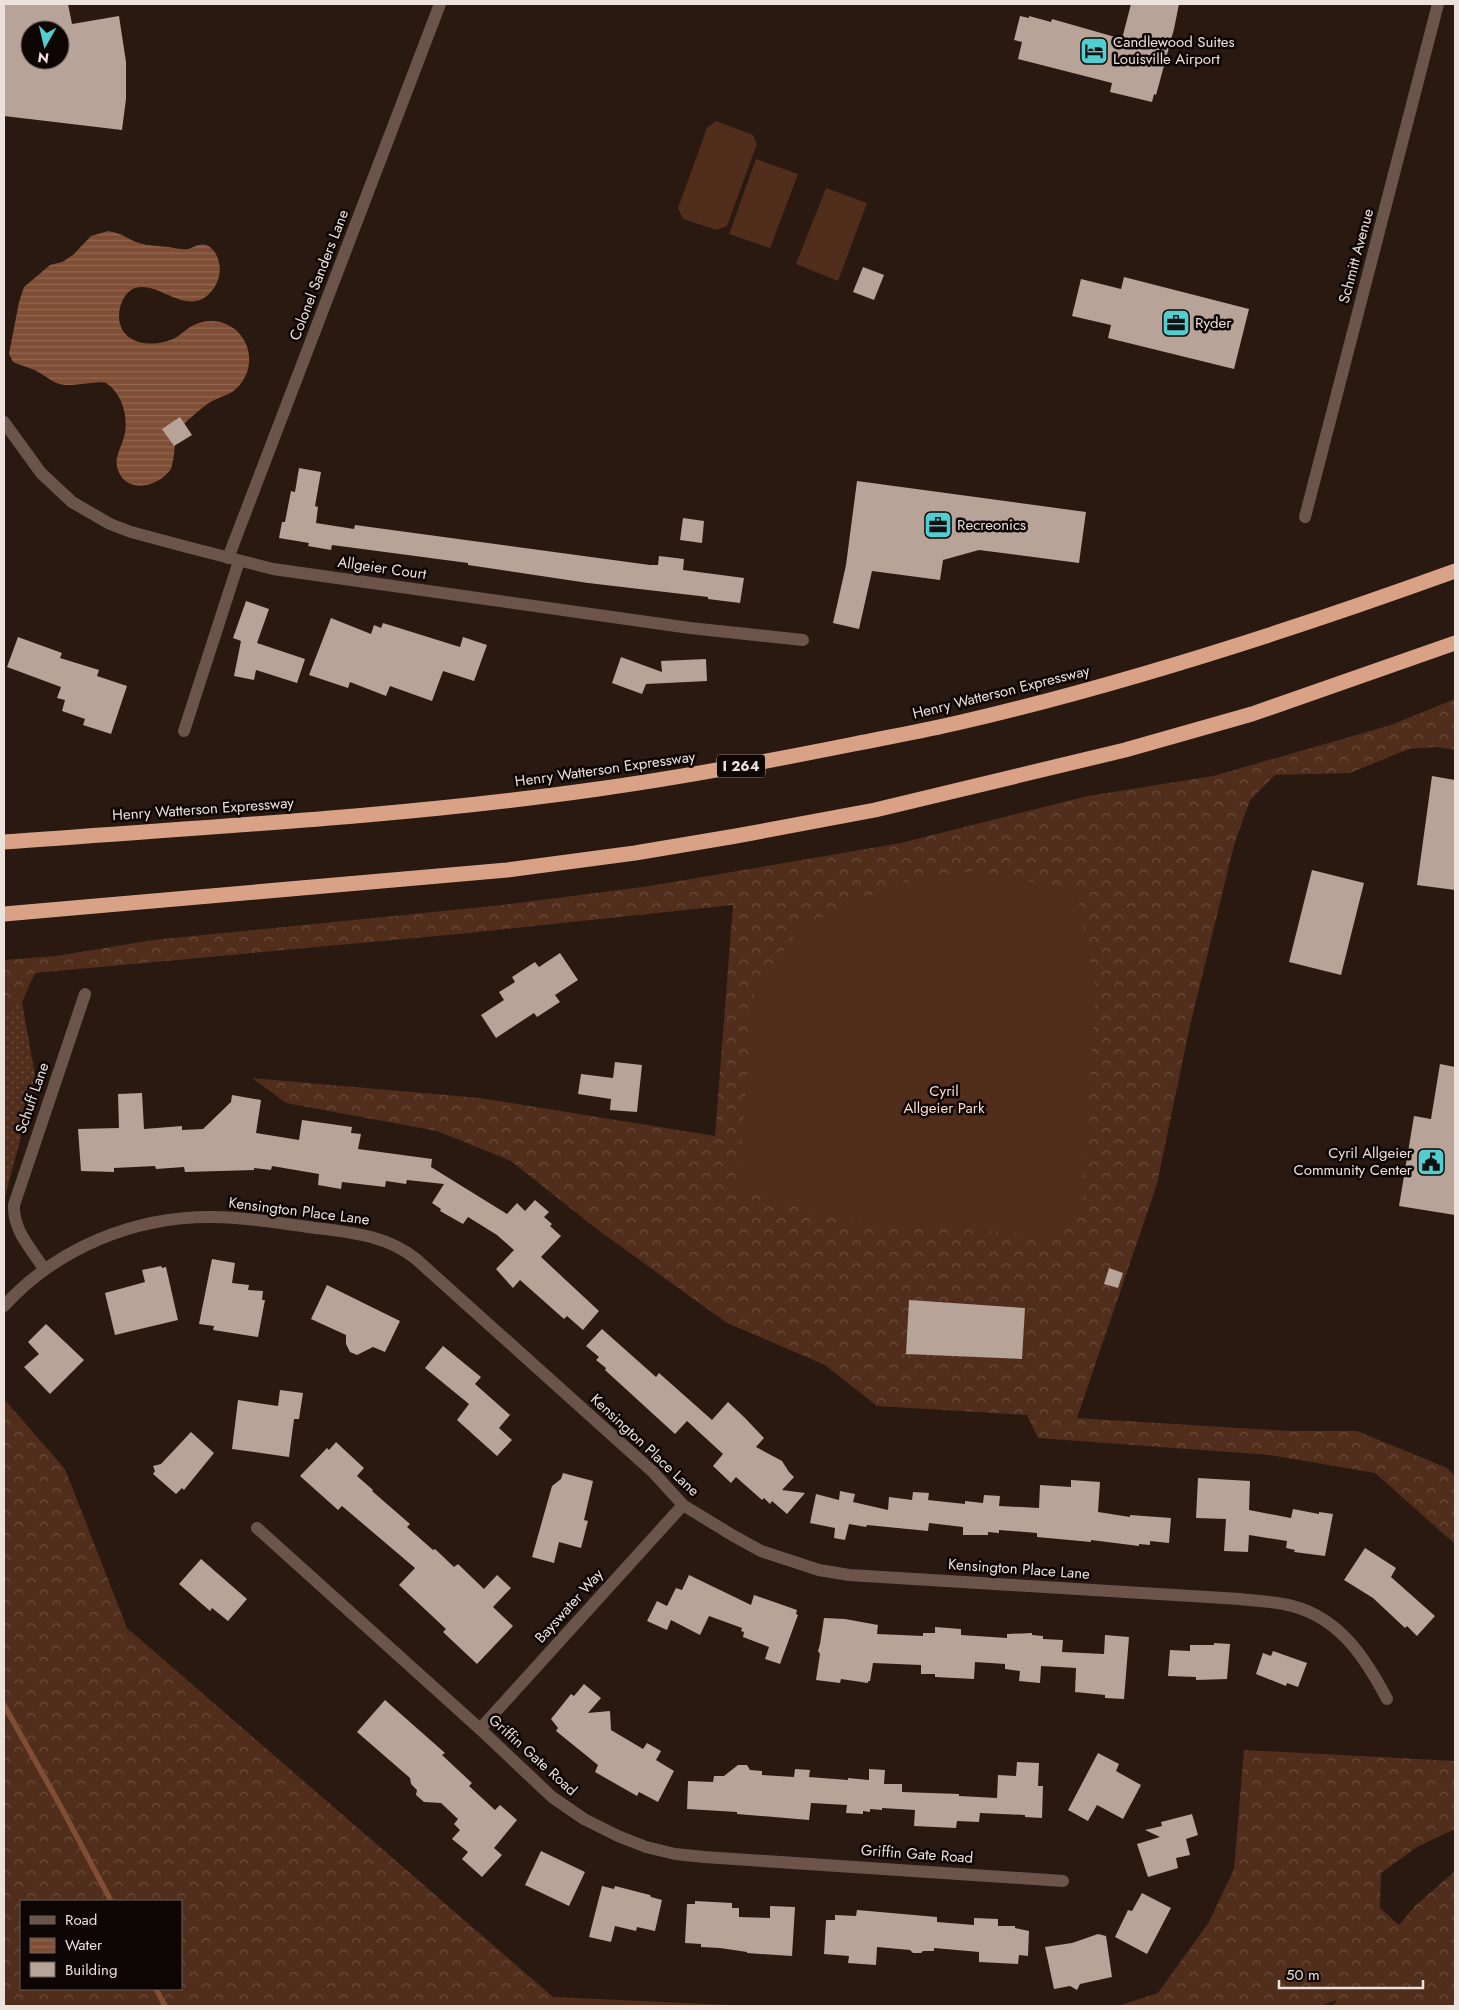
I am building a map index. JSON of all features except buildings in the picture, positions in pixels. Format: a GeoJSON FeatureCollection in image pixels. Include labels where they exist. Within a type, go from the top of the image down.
{"type":"FeatureCollection","features":[{"type":"Feature","properties":{"kind":"highway","name":"Henry Watterson Expressway"},"geometry":{"type":"LineString","coordinates":[[4,842],[484,804],[703,773],[956,723],[1109,684],[1228,649],[1330,616],[1455,571]]}},
{"type":"Feature","properties":{"kind":"highway"},"geometry":{"type":"LineString","coordinates":[[4,914],[507,870],[635,853],[764,831],[875,810],[1126,750],[1252,714],[1455,643]]}},
{"type":"Feature","properties":{"kind":"street","name":"Colonel Sanders Lane"},"geometry":{"type":"LineString","coordinates":[[184,731],[234,560],[440,4]]}},
{"type":"Feature","properties":{"kind":"street","name":"Schmitt Avenue"},"geometry":{"type":"LineString","coordinates":[[1306,517],[1438,4]]}},
{"type":"Feature","properties":{"kind":"street","name":"Allgeier Court"},"geometry":{"type":"LineString","coordinates":[[4,422],[49,481],[72,502],[87,512],[131,532],[274,569],[680,626],[803,640]]}},
{"type":"Feature","properties":{"kind":"street","name":"Schuff Lane"},"geometry":{"type":"LineString","coordinates":[[44,1268],[16,1227],[14,1205],[84,994]]}},
{"type":"Feature","properties":{"kind":"street","name":"Kensington Place Lane"},"geometry":{"type":"LineString","coordinates":[[44,1268],[68,1254],[118,1231],[182,1218],[240,1218],[376,1238],[403,1249],[416,1259],[654,1472],[683,1505],[761,1551],[819,1570],[849,1575],[1284,1604],[1311,1613],[1334,1625],[1353,1645],[1374,1674],[1387,1699]]}},
{"type":"Feature","properties":{"kind":"street"},"geometry":{"type":"LineString","coordinates":[[4,1306],[44,1268]]}},
{"type":"Feature","properties":{"kind":"street","name":"Bayswater Way"},"geometry":{"type":"LineString","coordinates":[[480,1729],[683,1505]]}},
{"type":"Feature","properties":{"kind":"street","name":"Griffin Gate Road"},"geometry":{"type":"LineString","coordinates":[[256,1528],[480,1729],[552,1797],[584,1819],[618,1836],[646,1847],[675,1854],[704,1857],[1063,1880]]}},
{"type":"Feature","properties":{"kind":"green space"},"geometry":{"type":"Polygon","coordinates":[[[716,121],[753,135],[757,144],[727,226],[717,230],[683,219],[678,208],[707,128],[716,121]]]}},
{"type":"Feature","properties":{"kind":"green space"},"geometry":{"type":"Polygon","coordinates":[[[756,159],[798,174],[770,248],[729,234],[756,159]]]}},
{"type":"Feature","properties":{"kind":"green space"},"geometry":{"type":"Polygon","coordinates":[[[826,188],[867,203],[838,281],[796,264],[826,188]]]}},
{"type":"Feature","properties":{"kind":"green space","name":"Cyril Allgeier Park"},"geometry":{"type":"Polygon","coordinates":[[[1455,699],[1455,750],[1436,747],[1409,749],[1350,773],[1275,775],[1250,800],[1234,845],[1189,1030],[1157,1184],[1077,1418],[1290,1431],[1357,1431],[1447,1468],[1455,1476],[1455,1544],[1375,1473],[1270,1455],[1038,1438],[1027,1415],[877,1406],[825,1365],[727,1323],[598,1230],[511,1161],[437,1131],[286,1103],[252,1078],[480,1098],[715,1136],[733,905],[459,934],[35,973],[22,1002],[4,1014],[4,960],[56,956],[153,940],[503,905],[650,886],[901,843],[1088,796],[1213,776],[1391,725],[1455,699]]]}},
{"type":"Feature","properties":{"kind":"green space"},"geometry":{"type":"Polygon","coordinates":[[[971,871],[1076,890],[1096,989],[1082,1205],[1048,1235],[854,1222],[738,1189],[754,989],[802,926],[901,883],[971,871]]]}},
{"type":"Feature","properties":{"kind":"green space"},"geometry":{"type":"Polygon","coordinates":[[[22,1002],[36,1081],[4,1200],[4,1014],[22,1002]]]}},
{"type":"Feature","properties":{"kind":"green space"},"geometry":{"type":"Polygon","coordinates":[[[4,1399],[65,1469],[127,1628],[553,1997],[753,2006],[4,2006],[4,1399]]]}},
{"type":"Feature","properties":{"kind":"green space"},"geometry":{"type":"Polygon","coordinates":[[[1244,1750],[1455,1761],[1455,1829],[1417,1847],[1381,1873],[1380,1908],[1399,1925],[1415,1906],[1455,1871],[1455,2006],[1333,2006],[1337,2000],[1320,2006],[1118,2006],[1158,1993],[1209,1922],[1234,1869],[1244,1750]]]}},
{"type":"Feature","properties":{"kind":"water"},"geometry":{"type":"Polygon","coordinates":[[[108,231],[139,243],[178,249],[206,245],[215,252],[219,263],[220,269],[217,282],[204,298],[194,301],[183,300],[151,288],[141,287],[131,290],[122,301],[119,315],[120,324],[129,337],[143,343],[160,343],[175,338],[201,322],[216,321],[230,326],[241,335],[249,355],[246,376],[238,387],[229,394],[208,404],[188,420],[179,432],[171,469],[158,481],[142,486],[127,482],[121,476],[117,467],[117,459],[126,423],[123,407],[112,388],[103,382],[69,385],[57,383],[35,370],[13,362],[9,354],[19,302],[24,287],[50,265],[62,262],[73,255],[91,236],[108,231]]]}},
{"type":"Feature","properties":{"kind":"waterway"},"geometry":{"type":"LineString","coordinates":[[4,1705],[110,1900]]}},
{"type":"Feature","properties":{"kind":"waterway"},"geometry":{"type":"LineString","coordinates":[[157,1990],[165,2006]]}},
{"type":"Feature","properties":{"kind":"place","name":"Candlewood Suites Louisville Airport"},"geometry":{"type":"Point","coordinates":[1094,51]}},
{"type":"Feature","properties":{"kind":"place","name":"Ryder"},"geometry":{"type":"Point","coordinates":[1176,323]}},
{"type":"Feature","properties":{"kind":"place","name":"Recreonics"},"geometry":{"type":"Point","coordinates":[938,525]}},
{"type":"Feature","properties":{"kind":"place","name":"Cyril Allgeier Community Center"},"geometry":{"type":"Point","coordinates":[1431,1162]}}]}
